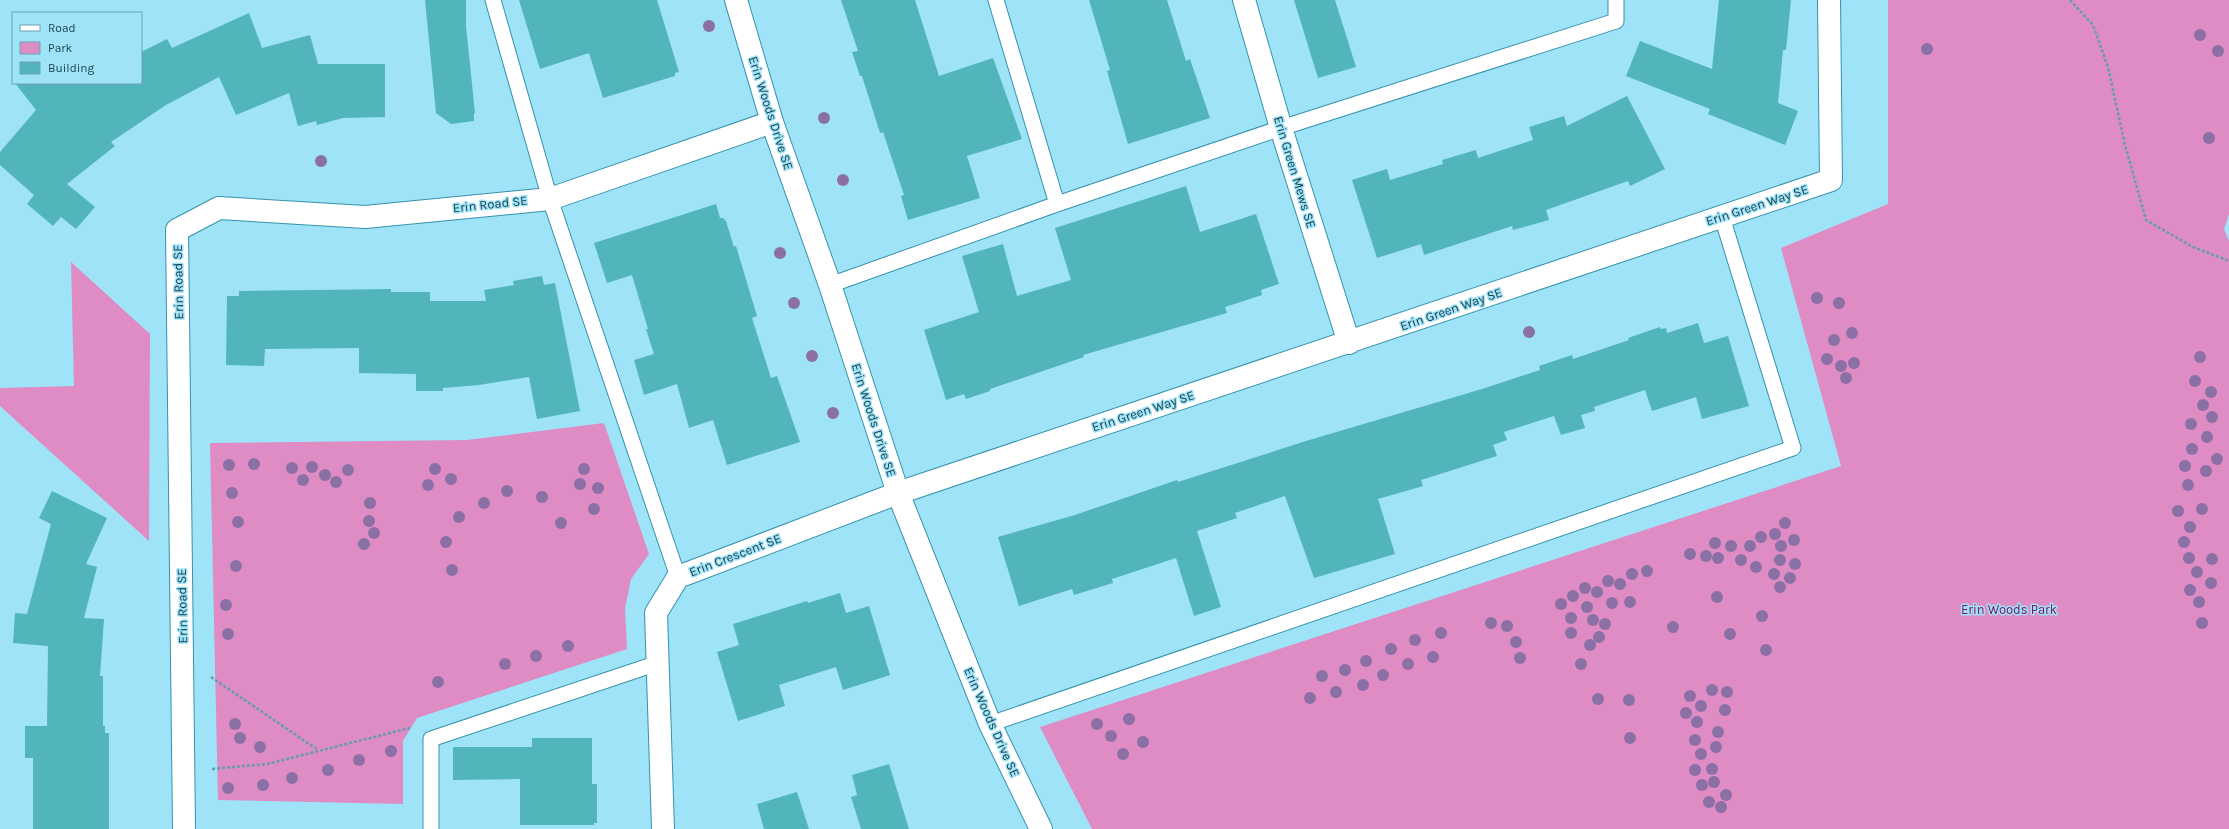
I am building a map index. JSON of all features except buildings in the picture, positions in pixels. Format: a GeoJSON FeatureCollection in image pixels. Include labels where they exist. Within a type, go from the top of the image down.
{"type":"FeatureCollection","features":[{"type":"Feature","properties":{"kind":"street","name":"Erin Woods Drive SE"},"geometry":{"type":"LineString","coordinates":[[736,0],[772,122],[830,284],[898,493],[990,724],[1041,829]]}},
{"type":"Feature","properties":{"kind":"street","name":"Erin Green Mews SE"},"geometry":{"type":"LineString","coordinates":[[1244,0],[1281,128],[1349,343]]}},
{"type":"Feature","properties":{"kind":"street","name":"Erin Green Way SE"},"geometry":{"type":"LineString","coordinates":[[898,493],[1349,343],[1831,180],[1829,0]]}},
{"type":"Feature","properties":{"kind":"street","name":"Erin Road SE"},"geometry":{"type":"LineString","coordinates":[[184,829],[177,230],[219,208],[365,217],[550,199],[772,122]]}},
{"type":"Feature","properties":{"kind":"street","name":"Erin Crescent SE"},"geometry":{"type":"LineString","coordinates":[[663,829],[656,613],[678,576],[898,493]]}},
{"type":"Feature","properties":{"kind":"lane"},"geometry":{"type":"LineString","coordinates":[[493,0],[550,199],[678,576]]}},
{"type":"Feature","properties":{"kind":"lane"},"geometry":{"type":"LineString","coordinates":[[996,0],[1057,204]]}},
{"type":"Feature","properties":{"kind":"lane"},"geometry":{"type":"LineString","coordinates":[[830,284],[1057,204],[1281,128],[1616,21],[1616,0]]}},
{"type":"Feature","properties":{"kind":"lane"},"geometry":{"type":"LineString","coordinates":[[990,724],[1793,448],[1722,217]]}},
{"type":"Feature","properties":{"kind":"lane"},"geometry":{"type":"LineString","coordinates":[[431,829],[431,739],[658,663]]}},
{"type":"Feature","properties":{"kind":"path"},"geometry":{"type":"LineString","coordinates":[[2070,0],[2093,25],[2108,66],[2124,145],[2146,220],[2193,247],[2229,261]]}},
{"type":"Feature","properties":{"kind":"path"},"geometry":{"type":"LineString","coordinates":[[182,673],[205,673],[319,750]]}},
{"type":"Feature","properties":{"kind":"path"},"geometry":{"type":"LineString","coordinates":[[183,768],[207,769],[267,764],[408,727],[431,739]]}},
{"type":"Feature","properties":{"kind":"green space","name":"Erin Woods Park"},"geometry":{"type":"Polygon","coordinates":[[[1888,0],[2229,0],[2229,214],[2224,229],[2229,241],[2229,829],[1092,829],[1040,727],[1841,466],[1781,248],[1888,204],[1888,0]]]}},
{"type":"Feature","properties":{"kind":"green space"},"geometry":{"type":"Polygon","coordinates":[[[71,262],[150,334],[149,541],[0,406],[0,388],[74,386],[71,262]]]}},
{"type":"Feature","properties":{"kind":"green space"},"geometry":{"type":"Polygon","coordinates":[[[604,423],[649,554],[631,579],[625,608],[627,649],[417,718],[403,741],[403,804],[218,800],[210,443],[467,440],[604,423]]]}}]}
